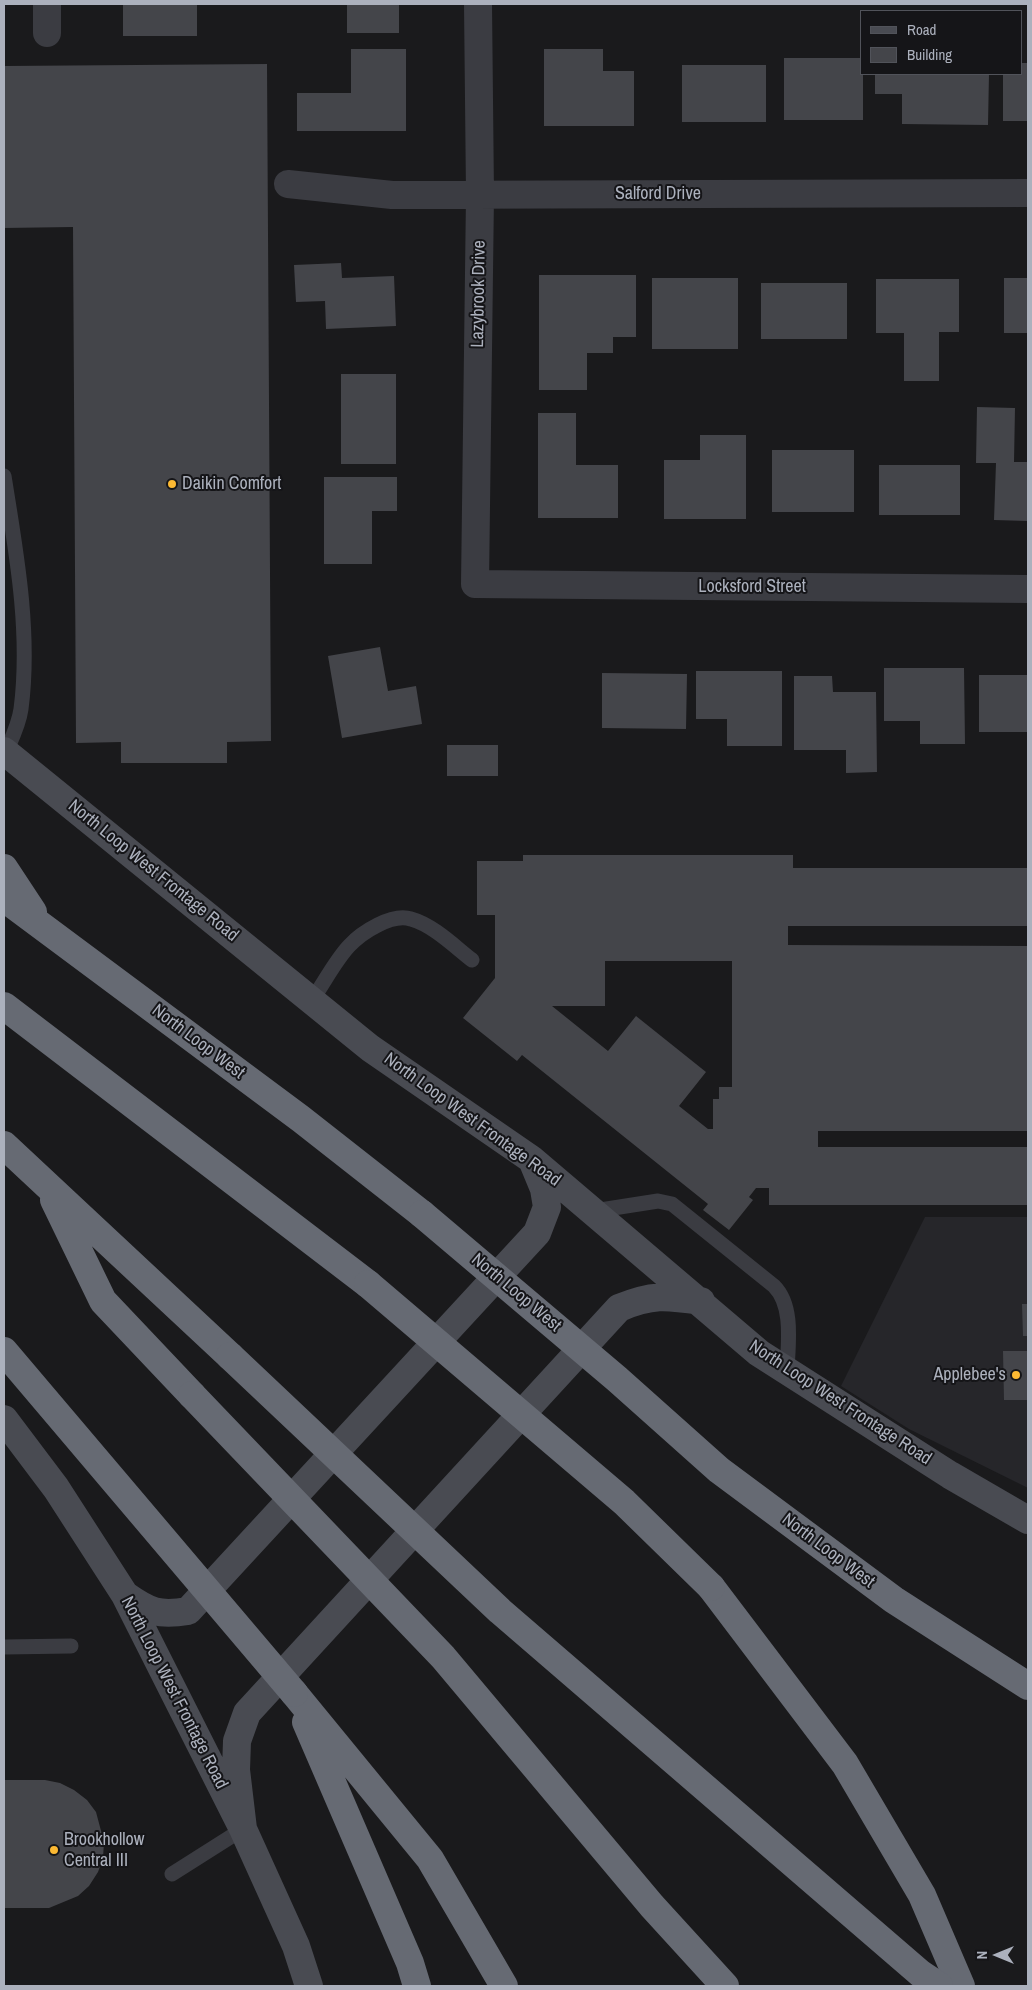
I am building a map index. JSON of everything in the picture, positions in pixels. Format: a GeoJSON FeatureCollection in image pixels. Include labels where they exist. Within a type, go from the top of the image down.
{"type":"FeatureCollection","features":[{"type":"Feature","properties":{"kind":"highway"},"geometry":{"type":"LineString","coordinates":[[4,868],[44,928]]}},
{"type":"Feature","properties":{"kind":"highway","name":"North Loop West"},"geometry":{"type":"LineString","coordinates":[[4,898],[301,1119],[422,1214],[617,1379],[719,1470],[894,1600],[1028,1686]]}},
{"type":"Feature","properties":{"kind":"highway"},"geometry":{"type":"LineString","coordinates":[[4,1006],[368,1284],[624,1502],[711,1587],[845,1764],[922,1895],[961,1986]]}},
{"type":"Feature","properties":{"kind":"highway"},"geometry":{"type":"LineString","coordinates":[[4,1145],[500,1611],[921,1974],[939,1986]]}},
{"type":"Feature","properties":{"kind":"highway"},"geometry":{"type":"LineString","coordinates":[[47,1185],[103,1301],[443,1657],[652,1906],[725,1986]]}},
{"type":"Feature","properties":{"kind":"highway"},"geometry":{"type":"LineString","coordinates":[[4,1351],[294,1693],[430,1859],[504,1986]]}},
{"type":"Feature","properties":{"kind":"highway"},"geometry":{"type":"LineString","coordinates":[[294,1693],[410,1963],[417,1986]]}},
{"type":"Feature","properties":{"kind":"main road","name":"North Loop West Frontage Road"},"geometry":{"type":"LineString","coordinates":[[5,752],[370,1048],[531,1159],[701,1301],[759,1353],[950,1475],[1028,1520]]}},
{"type":"Feature","properties":{"kind":"main road"},"geometry":{"type":"LineString","coordinates":[[125,1595],[144,1609],[166,1615],[188,1611],[537,1233],[547,1207],[544,1190],[531,1159]]}},
{"type":"Feature","properties":{"kind":"main road"},"geometry":{"type":"LineString","coordinates":[[243,1829],[236,1770],[237,1741],[247,1713],[619,1308],[640,1299],[662,1296],[701,1301]]}},
{"type":"Feature","properties":{"kind":"main road","name":"North Loop West Frontage Road"},"geometry":{"type":"LineString","coordinates":[[4,1419],[56,1488],[125,1595],[243,1829],[296,1946],[309,1986]]}},
{"type":"Feature","properties":{"kind":"street"},"geometry":{"type":"LineString","coordinates":[[47,4],[47,33]]}},
{"type":"Feature","properties":{"kind":"street","name":"Lazybrook Drive"},"geometry":{"type":"LineString","coordinates":[[475,584],[480,195],[478,4]]}},
{"type":"Feature","properties":{"kind":"street","name":"Salford Drive"},"geometry":{"type":"LineString","coordinates":[[288,184],[392,195],[1028,193]]}},
{"type":"Feature","properties":{"kind":"street","name":"Locksford Street"},"geometry":{"type":"LineString","coordinates":[[475,584],[1028,589]]}},
{"type":"Feature","properties":{"kind":"lane"},"geometry":{"type":"LineString","coordinates":[[4,476],[20,574],[23,671],[21,710],[5,752]]}},
{"type":"Feature","properties":{"kind":"lane"},"geometry":{"type":"LineString","coordinates":[[312,1000],[349,946],[369,931],[394,919],[409,918],[422,923],[472,960]]}},
{"type":"Feature","properties":{"kind":"lane"},"geometry":{"type":"LineString","coordinates":[[594,1211],[658,1201],[672,1204],[774,1286],[782,1294],[786,1308],[788,1338],[787,1371]]}},
{"type":"Feature","properties":{"kind":"lane"},"geometry":{"type":"LineString","coordinates":[[4,1647],[71,1646]]}},
{"type":"Feature","properties":{"kind":"lane"},"geometry":{"type":"LineString","coordinates":[[172,1874],[243,1829]]}},
{"type":"Feature","properties":{"kind":"shaded area"},"geometry":{"type":"Polygon","coordinates":[[[925,1217],[1028,1217],[1028,1488],[909,1429],[841,1386],[925,1217]]]}},
{"type":"Feature","properties":{"kind":"building"},"geometry":{"type":"Polygon","coordinates":[[[123,4],[197,4],[197,36],[123,36],[123,4]]]}},
{"type":"Feature","properties":{"kind":"building"},"geometry":{"type":"Polygon","coordinates":[[[347,4],[399,4],[399,33],[347,33],[347,4]]]}},
{"type":"Feature","properties":{"kind":"building"},"geometry":{"type":"Polygon","coordinates":[[[351,49],[406,49],[406,131],[297,131],[297,93],[351,93],[351,49]]]}},
{"type":"Feature","properties":{"kind":"building"},"geometry":{"type":"Polygon","coordinates":[[[544,49],[603,49],[603,71],[634,71],[634,126],[544,126],[544,49]]]}},
{"type":"Feature","properties":{"kind":"building"},"geometry":{"type":"Polygon","coordinates":[[[784,58],[860,58],[860,75],[863,75],[863,120],[784,120],[784,58]]]}},
{"type":"Feature","properties":{"kind":"building"},"geometry":{"type":"Polygon","coordinates":[[[1022,63],[1028,63],[1028,121],[1003,121],[1003,75],[1022,75],[1022,63]]]}},
{"type":"Feature","properties":{"kind":"building","name":"Daikin Comfort"},"geometry":{"type":"Polygon","coordinates":[[[267,64],[271,741],[227,742],[227,763],[121,763],[121,742],[76,743],[73,227],[4,228],[4,66],[267,64]]]}},
{"type":"Feature","properties":{"kind":"building"},"geometry":{"type":"Polygon","coordinates":[[[682,65],[766,65],[766,122],[682,122],[682,65]]]}},
{"type":"Feature","properties":{"kind":"building"},"geometry":{"type":"Polygon","coordinates":[[[875,75],[989,75],[988,125],[902,124],[902,94],[875,94],[875,75]]]}},
{"type":"Feature","properties":{"kind":"building"},"geometry":{"type":"Polygon","coordinates":[[[341,263],[342,278],[394,276],[396,326],[326,329],[325,301],[296,302],[294,265],[341,263]]]}},
{"type":"Feature","properties":{"kind":"building"},"geometry":{"type":"Polygon","coordinates":[[[539,275],[636,275],[636,337],[613,337],[613,353],[587,353],[587,390],[539,390],[539,275]]]}},
{"type":"Feature","properties":{"kind":"building"},"geometry":{"type":"Polygon","coordinates":[[[652,278],[738,278],[738,349],[652,349],[652,278]]]}},
{"type":"Feature","properties":{"kind":"building"},"geometry":{"type":"Polygon","coordinates":[[[1004,278],[1028,278],[1028,333],[1004,333],[1004,278]]]}},
{"type":"Feature","properties":{"kind":"building"},"geometry":{"type":"Polygon","coordinates":[[[876,279],[959,279],[959,332],[939,332],[939,381],[904,381],[904,333],[876,333],[876,279]]]}},
{"type":"Feature","properties":{"kind":"building"},"geometry":{"type":"Polygon","coordinates":[[[761,283],[847,283],[847,339],[761,339],[761,283]]]}},
{"type":"Feature","properties":{"kind":"building"},"geometry":{"type":"Polygon","coordinates":[[[341,374],[396,374],[396,464],[341,464],[341,374]]]}},
{"type":"Feature","properties":{"kind":"building"},"geometry":{"type":"Polygon","coordinates":[[[977,407],[1015,408],[1014,462],[1028,462],[1028,521],[994,520],[996,463],[976,463],[977,407]]]}},
{"type":"Feature","properties":{"kind":"building"},"geometry":{"type":"Polygon","coordinates":[[[538,413],[576,413],[576,465],[618,465],[618,518],[538,518],[538,413]]]}},
{"type":"Feature","properties":{"kind":"building"},"geometry":{"type":"Polygon","coordinates":[[[700,435],[746,435],[746,519],[664,519],[664,460],[700,460],[700,435]]]}},
{"type":"Feature","properties":{"kind":"building"},"geometry":{"type":"Polygon","coordinates":[[[772,450],[854,450],[854,512],[772,512],[772,450]]]}},
{"type":"Feature","properties":{"kind":"building"},"geometry":{"type":"Polygon","coordinates":[[[879,465],[960,465],[960,515],[879,515],[879,465]]]}},
{"type":"Feature","properties":{"kind":"building"},"geometry":{"type":"Polygon","coordinates":[[[324,477],[397,477],[397,511],[372,511],[372,564],[324,564],[324,477]]]}},
{"type":"Feature","properties":{"kind":"building"},"geometry":{"type":"Polygon","coordinates":[[[380,647],[388,691],[416,686],[422,724],[342,738],[328,656],[380,647]]]}},
{"type":"Feature","properties":{"kind":"building"},"geometry":{"type":"Polygon","coordinates":[[[884,668],[964,668],[965,744],[920,744],[920,721],[884,721],[884,668]]]}},
{"type":"Feature","properties":{"kind":"building"},"geometry":{"type":"Polygon","coordinates":[[[696,671],[782,671],[782,746],[727,746],[727,719],[696,719],[696,671]]]}},
{"type":"Feature","properties":{"kind":"building"},"geometry":{"type":"Polygon","coordinates":[[[602,673],[687,674],[686,729],[602,728],[602,673]]]}},
{"type":"Feature","properties":{"kind":"building"},"geometry":{"type":"Polygon","coordinates":[[[979,675],[1028,675],[1028,732],[979,732],[979,675]]]}},
{"type":"Feature","properties":{"kind":"building"},"geometry":{"type":"Polygon","coordinates":[[[794,676],[832,676],[833,692],[876,692],[877,772],[846,773],[846,750],[794,750],[794,676]]]}},
{"type":"Feature","properties":{"kind":"building"},"geometry":{"type":"Polygon","coordinates":[[[447,745],[498,745],[498,776],[447,776],[447,745]]]}},
{"type":"Feature","properties":{"kind":"building"},"geometry":{"type":"Polygon","coordinates":[[[523,855],[793,855],[793,868],[1028,868],[1028,926],[788,926],[788,945],[1028,946],[1028,1131],[818,1131],[818,1147],[1028,1147],[1028,1205],[769,1205],[769,1188],[756,1188],[749,1197],[753,1200],[729,1230],[703,1210],[708,1204],[522,1055],[517,1061],[463,1018],[495,978],[495,915],[477,915],[477,861],[523,861],[523,855]],[[605,961],[605,1006],[552,1006],[608,1051],[636,1016],[706,1072],[679,1106],[708,1129],[713,1129],[713,1099],[719,1099],[719,1087],[732,1087],[732,961],[605,961]]]}},
{"type":"Feature","properties":{"kind":"building","name":"Applebee's"},"geometry":{"type":"Polygon","coordinates":[[[1022,1304],[1028,1304],[1028,1336],[1023,1336],[1022,1304]]]}},
{"type":"Feature","properties":{"kind":"building","name":"Applebee's"},"geometry":{"type":"Polygon","coordinates":[[[1003,1351],[1028,1351],[1028,1400],[1004,1400],[1003,1351]]]}},
{"type":"Feature","properties":{"kind":"building","name":"Brookhollow Central III"},"geometry":{"type":"Polygon","coordinates":[[[4,1780],[45,1780],[60,1783],[74,1790],[87,1800],[96,1812],[104,1842],[103,1858],[98,1872],[89,1886],[78,1896],[49,1908],[4,1908],[4,1780]]]}},
{"type":"Feature","properties":{"kind":"place","name":"Daikin Comfort"},"geometry":{"type":"Point","coordinates":[172,484]}},
{"type":"Feature","properties":{"kind":"place","name":"Applebee's"},"geometry":{"type":"Point","coordinates":[1016,1375]}},
{"type":"Feature","properties":{"kind":"place","name":"Brookhollow Central III"},"geometry":{"type":"Point","coordinates":[54,1850]}}]}
